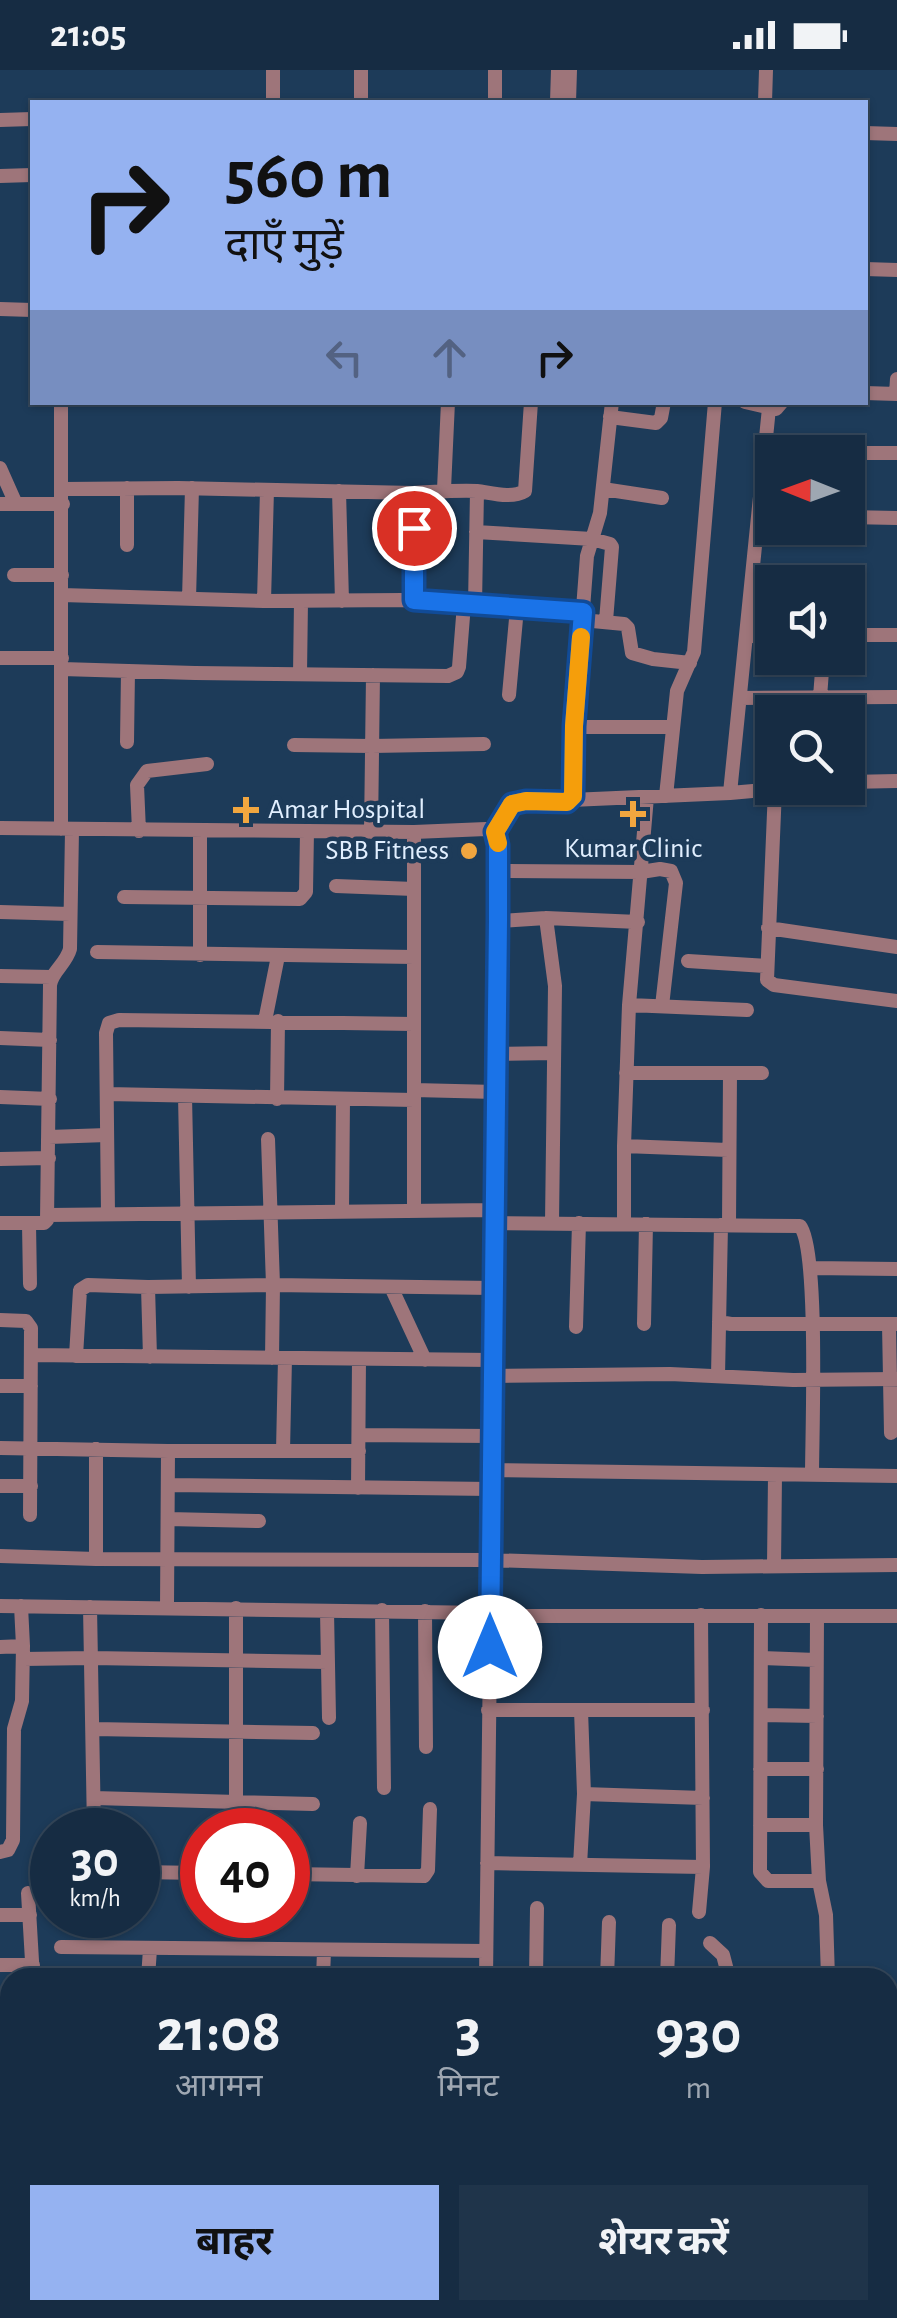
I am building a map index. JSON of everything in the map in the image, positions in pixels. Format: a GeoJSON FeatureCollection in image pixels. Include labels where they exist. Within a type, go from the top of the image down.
{"type":"FeatureCollection","features":[{"type":"Feature","properties":{"kind":"street"},"geometry":{"type":"LineString","coordinates":[[272,70],[273,100]]}},
{"type":"Feature","properties":{"kind":"street"},"geometry":{"type":"LineString","coordinates":[[360,100],[361,70]]}},
{"type":"Feature","properties":{"kind":"street"},"geometry":{"type":"LineString","coordinates":[[495,100],[496,70]]}},
{"type":"Feature","properties":{"kind":"street"},"geometry":{"type":"LineString","coordinates":[[557,100],[558,70]]}},
{"type":"Feature","properties":{"kind":"street"},"geometry":{"type":"LineString","coordinates":[[569,100],[570,70]]}},
{"type":"Feature","properties":{"kind":"street"},"geometry":{"type":"LineString","coordinates":[[766,70],[766,100]]}},
{"type":"Feature","properties":{"kind":"street"},"geometry":{"type":"LineString","coordinates":[[0,120],[30,119]]}},
{"type":"Feature","properties":{"kind":"street"},"geometry":{"type":"LineString","coordinates":[[868,133],[897,134]]}},
{"type":"Feature","properties":{"kind":"street"},"geometry":{"type":"LineString","coordinates":[[0,176],[30,176]]}},
{"type":"Feature","properties":{"kind":"street"},"geometry":{"type":"LineString","coordinates":[[868,269],[897,270]]}},
{"type":"Feature","properties":{"kind":"street"},"geometry":{"type":"LineString","coordinates":[[0,309],[30,310]]}},
{"type":"Feature","properties":{"kind":"street"},"geometry":{"type":"LineString","coordinates":[[868,393],[896,394],[897,379]]}},
{"type":"Feature","properties":{"kind":"street"},"geometry":{"type":"LineString","coordinates":[[0,1223],[44,1223],[48,1215],[51,978],[68,955],[62,405]]}},
{"type":"Feature","properties":{"kind":"street"},"geometry":{"type":"LineString","coordinates":[[444,489],[448,405]]}},
{"type":"Feature","properties":{"kind":"street"},"geometry":{"type":"LineString","coordinates":[[0,504],[127,488],[413,493],[444,489],[520,495],[525,491],[531,405]]}},
{"type":"Feature","properties":{"kind":"street"},"geometry":{"type":"LineString","coordinates":[[571,800],[588,556],[600,513],[612,410],[656,423],[663,405]]}},
{"type":"Feature","properties":{"kind":"street"},"geometry":{"type":"LineString","coordinates":[[666,796],[677,691],[694,652],[716,405]]}},
{"type":"Feature","properties":{"kind":"street"},"geometry":{"type":"LineString","coordinates":[[768,435],[775,405]]}},
{"type":"Feature","properties":{"kind":"street"},"geometry":{"type":"LineString","coordinates":[[865,453],[897,453]]}},
{"type":"Feature","properties":{"kind":"street"},"geometry":{"type":"LineString","coordinates":[[0,468],[16,504]]}},
{"type":"Feature","properties":{"kind":"street"},"geometry":{"type":"LineString","coordinates":[[127,488],[128,545]]}},
{"type":"Feature","properties":{"kind":"street"},"geometry":{"type":"LineString","coordinates":[[189,599],[192,488]]}},
{"type":"Feature","properties":{"kind":"street"},"geometry":{"type":"LineString","coordinates":[[603,489],[662,498]]}},
{"type":"Feature","properties":{"kind":"street"},"geometry":{"type":"LineString","coordinates":[[264,602],[267,490]]}},
{"type":"Feature","properties":{"kind":"street"},"geometry":{"type":"LineString","coordinates":[[339,491],[342,601]]}},
{"type":"Feature","properties":{"kind":"street"},"geometry":{"type":"LineString","coordinates":[[0,658],[128,671],[448,676],[458,672],[469,604],[477,491]]}},
{"type":"Feature","properties":{"kind":"street"},"geometry":{"type":"LineString","coordinates":[[413,493],[414,600]]}},
{"type":"Feature","properties":{"kind":"street"},"geometry":{"type":"LineString","coordinates":[[865,517],[897,518]]}},
{"type":"Feature","properties":{"kind":"street"},"geometry":{"type":"LineString","coordinates":[[476,532],[607,542],[612,548],[606,621]]}},
{"type":"Feature","properties":{"kind":"street"},"geometry":{"type":"LineString","coordinates":[[730,793],[746,636],[761,545]]}},
{"type":"Feature","properties":{"kind":"street"},"geometry":{"type":"LineString","coordinates":[[14,575],[62,575]]}},
{"type":"Feature","properties":{"kind":"street"},"geometry":{"type":"LineString","coordinates":[[62,595],[264,602],[414,600],[516,608],[624,624],[636,656],[690,663]]}},
{"type":"Feature","properties":{"kind":"street"},"geometry":{"type":"LineString","coordinates":[[300,674],[301,601]]}},
{"type":"Feature","properties":{"kind":"street"},"geometry":{"type":"LineString","coordinates":[[509,695],[516,608]]}},
{"type":"Feature","properties":{"kind":"street"},"geometry":{"type":"LineString","coordinates":[[865,635],[897,635]]}},
{"type":"Feature","properties":{"kind":"street"},"geometry":{"type":"LineString","coordinates":[[746,636],[755,636]]}},
{"type":"Feature","properties":{"kind":"street"},"geometry":{"type":"LineString","coordinates":[[127,742],[128,671]]}},
{"type":"Feature","properties":{"kind":"street"},"geometry":{"type":"LineString","coordinates":[[371,832],[372,675]]}},
{"type":"Feature","properties":{"kind":"street"},"geometry":{"type":"LineString","coordinates":[[865,697],[897,697]]}},
{"type":"Feature","properties":{"kind":"street"},"geometry":{"type":"LineString","coordinates":[[740,698],[755,698]]}},
{"type":"Feature","properties":{"kind":"street"},"geometry":{"type":"LineString","coordinates":[[574,726],[672,727]]}},
{"type":"Feature","properties":{"kind":"street"},"geometry":{"type":"LineString","coordinates":[[294,744],[484,744]]}},
{"type":"Feature","properties":{"kind":"street"},"geometry":{"type":"LineString","coordinates":[[139,830],[137,785],[146,771],[207,764]]}},
{"type":"Feature","properties":{"kind":"street"},"geometry":{"type":"LineString","coordinates":[[865,782],[897,782]]}},
{"type":"Feature","properties":{"kind":"street"},"geometry":{"type":"LineString","coordinates":[[486,1968],[498,921],[495,832],[512,804],[526,801],[755,790]]}},
{"type":"Feature","properties":{"kind":"street"},"geometry":{"type":"LineString","coordinates":[[624,1223],[629,1005],[648,797]]}},
{"type":"Feature","properties":{"kind":"street"},"geometry":{"type":"LineString","coordinates":[[774,805],[766,980],[774,985],[897,1001]]}},
{"type":"Feature","properties":{"kind":"street"},"geometry":{"type":"LineString","coordinates":[[0,828],[495,832]]}},
{"type":"Feature","properties":{"kind":"street"},"geometry":{"type":"LineString","coordinates":[[200,831],[200,955]]}},
{"type":"Feature","properties":{"kind":"street"},"geometry":{"type":"LineString","coordinates":[[124,897],[300,900],[306,892],[308,832]]}},
{"type":"Feature","properties":{"kind":"street"},"geometry":{"type":"LineString","coordinates":[[414,832],[414,1211]]}},
{"type":"Feature","properties":{"kind":"street"},"geometry":{"type":"LineString","coordinates":[[498,871],[672,871],[676,884],[662,1006]]}},
{"type":"Feature","properties":{"kind":"street"},"geometry":{"type":"LineString","coordinates":[[336,886],[414,889]]}},
{"type":"Feature","properties":{"kind":"street"},"geometry":{"type":"LineString","coordinates":[[0,912],[70,914]]}},
{"type":"Feature","properties":{"kind":"street"},"geometry":{"type":"LineString","coordinates":[[498,921],[546,918],[638,922]]}},
{"type":"Feature","properties":{"kind":"street"},"geometry":{"type":"LineString","coordinates":[[546,918],[554,972],[552,1223]]}},
{"type":"Feature","properties":{"kind":"street"},"geometry":{"type":"LineString","coordinates":[[768,928],[897,946]]}},
{"type":"Feature","properties":{"kind":"street"},"geometry":{"type":"LineString","coordinates":[[97,952],[414,957]]}},
{"type":"Feature","properties":{"kind":"street"},"geometry":{"type":"LineString","coordinates":[[277,1099],[272,1021],[278,956]]}},
{"type":"Feature","properties":{"kind":"street"},"geometry":{"type":"LineString","coordinates":[[688,961],[766,966]]}},
{"type":"Feature","properties":{"kind":"street"},"geometry":{"type":"LineString","coordinates":[[0,976],[51,978]]}},
{"type":"Feature","properties":{"kind":"street"},"geometry":{"type":"LineString","coordinates":[[629,1005],[746,1010]]}},
{"type":"Feature","properties":{"kind":"street"},"geometry":{"type":"LineString","coordinates":[[108,1214],[109,1023],[114,1020],[414,1024]]}},
{"type":"Feature","properties":{"kind":"street"},"geometry":{"type":"LineString","coordinates":[[0,1038],[50,1040]]}},
{"type":"Feature","properties":{"kind":"street"},"geometry":{"type":"LineString","coordinates":[[496,1054],[554,1053]]}},
{"type":"Feature","properties":{"kind":"street"},"geometry":{"type":"LineString","coordinates":[[718,1376],[730,1073]]}},
{"type":"Feature","properties":{"kind":"street"},"geometry":{"type":"LineString","coordinates":[[626,1074],[762,1073]]}},
{"type":"Feature","properties":{"kind":"street"},"geometry":{"type":"LineString","coordinates":[[108,1094],[342,1100],[496,1092]]}},
{"type":"Feature","properties":{"kind":"street"},"geometry":{"type":"LineString","coordinates":[[185,1096],[190,1287]]}},
{"type":"Feature","properties":{"kind":"street"},"geometry":{"type":"LineString","coordinates":[[0,1097],[50,1099]]}},
{"type":"Feature","properties":{"kind":"street"},"geometry":{"type":"LineString","coordinates":[[342,1100],[342,1212]]}},
{"type":"Feature","properties":{"kind":"street"},"geometry":{"type":"LineString","coordinates":[[50,1137],[107,1135]]}},
{"type":"Feature","properties":{"kind":"street"},"geometry":{"type":"LineString","coordinates":[[268,1140],[284,1450]]}},
{"type":"Feature","properties":{"kind":"street"},"geometry":{"type":"LineString","coordinates":[[624,1146],[728,1150]]}},
{"type":"Feature","properties":{"kind":"street"},"geometry":{"type":"LineString","coordinates":[[0,1158],[49,1158]]}},
{"type":"Feature","properties":{"kind":"street"},"geometry":{"type":"LineString","coordinates":[[48,1215],[414,1211],[552,1223],[800,1226],[806,1234],[810,1268],[812,1475]]}},
{"type":"Feature","properties":{"kind":"street"},"geometry":{"type":"LineString","coordinates":[[576,1327],[579,1223]]}},
{"type":"Feature","properties":{"kind":"street"},"geometry":{"type":"LineString","coordinates":[[29,1224],[30,1284]]}},
{"type":"Feature","properties":{"kind":"street"},"geometry":{"type":"LineString","coordinates":[[644,1324],[646,1224]]}},
{"type":"Feature","properties":{"kind":"street"},"geometry":{"type":"LineString","coordinates":[[810,1268],[897,1269]]}},
{"type":"Feature","properties":{"kind":"street"},"geometry":{"type":"LineString","coordinates":[[76,1356],[78,1298],[88,1284],[493,1288]]}},
{"type":"Feature","properties":{"kind":"street"},"geometry":{"type":"LineString","coordinates":[[390,1286],[425,1360]]}},
{"type":"Feature","properties":{"kind":"street"},"geometry":{"type":"LineString","coordinates":[[148,1287],[150,1356]]}},
{"type":"Feature","properties":{"kind":"street"},"geometry":{"type":"LineString","coordinates":[[0,1320],[30,1324],[30,1515]]}},
{"type":"Feature","properties":{"kind":"street"},"geometry":{"type":"LineString","coordinates":[[719,1322],[893,1324],[892,1433]]}},
{"type":"Feature","properties":{"kind":"street"},"geometry":{"type":"LineString","coordinates":[[32,1355],[425,1360],[492,1368],[814,1380],[894,1378]]}},
{"type":"Feature","properties":{"kind":"street"},"geometry":{"type":"LineString","coordinates":[[358,1488],[359,1359]]}},
{"type":"Feature","properties":{"kind":"street"},"geometry":{"type":"LineString","coordinates":[[0,1386],[32,1386]]}},
{"type":"Feature","properties":{"kind":"street"},"geometry":{"type":"LineString","coordinates":[[359,1435],[491,1436]]}},
{"type":"Feature","properties":{"kind":"street"},"geometry":{"type":"LineString","coordinates":[[0,1448],[358,1451]]}},
{"type":"Feature","properties":{"kind":"street"},"geometry":{"type":"LineString","coordinates":[[96,1449],[96,1560]]}},
{"type":"Feature","properties":{"kind":"street"},"geometry":{"type":"LineString","coordinates":[[167,1608],[168,1451]]}},
{"type":"Feature","properties":{"kind":"street"},"geometry":{"type":"LineString","coordinates":[[491,1470],[897,1476]]}},
{"type":"Feature","properties":{"kind":"street"},"geometry":{"type":"LineString","coordinates":[[774,1475],[774,1566]]}},
{"type":"Feature","properties":{"kind":"street"},"geometry":{"type":"LineString","coordinates":[[168,1485],[490,1488]]}},
{"type":"Feature","properties":{"kind":"street"},"geometry":{"type":"LineString","coordinates":[[0,1486],[31,1486]]}},
{"type":"Feature","properties":{"kind":"street"},"geometry":{"type":"LineString","coordinates":[[168,1519],[259,1521]]}},
{"type":"Feature","properties":{"kind":"street"},"geometry":{"type":"LineString","coordinates":[[0,1556],[96,1560],[490,1560],[702,1568],[897,1565]]}},
{"type":"Feature","properties":{"kind":"street"},"geometry":{"type":"LineString","coordinates":[[0,1606],[897,1616]]}},
{"type":"Feature","properties":{"kind":"street"},"geometry":{"type":"LineString","coordinates":[[0,1852],[8,1850],[13,1840],[14,1729],[8,1722],[22,1701],[21,1606]]}},
{"type":"Feature","properties":{"kind":"street"},"geometry":{"type":"LineString","coordinates":[[90,1606],[94,1808]]}},
{"type":"Feature","properties":{"kind":"street"},"geometry":{"type":"LineString","coordinates":[[236,1608],[236,1808]]}},
{"type":"Feature","properties":{"kind":"street"},"geometry":{"type":"LineString","coordinates":[[382,1610],[384,1788]]}},
{"type":"Feature","properties":{"kind":"street"},"geometry":{"type":"LineString","coordinates":[[424,1610],[426,1747]]}},
{"type":"Feature","properties":{"kind":"street"},"geometry":{"type":"LineString","coordinates":[[327,1611],[329,1718]]}},
{"type":"Feature","properties":{"kind":"street"},"geometry":{"type":"LineString","coordinates":[[699,1912],[703,1867],[701,1615]]}},
{"type":"Feature","properties":{"kind":"street"},"geometry":{"type":"LineString","coordinates":[[761,1615],[760,1872],[764,1880],[819,1881]]}},
{"type":"Feature","properties":{"kind":"street"},"geometry":{"type":"LineString","coordinates":[[817,1616],[816,1826],[828,1968]]}},
{"type":"Feature","properties":{"kind":"street"},"geometry":{"type":"LineString","coordinates":[[0,1647],[23,1653],[92,1658],[327,1662]]}},
{"type":"Feature","properties":{"kind":"street"},"geometry":{"type":"LineString","coordinates":[[761,1658],[816,1660]]}},
{"type":"Feature","properties":{"kind":"street"},"geometry":{"type":"LineString","coordinates":[[488,1710],[703,1710]]}},
{"type":"Feature","properties":{"kind":"street"},"geometry":{"type":"LineString","coordinates":[[580,1865],[584,1794],[581,1710]]}},
{"type":"Feature","properties":{"kind":"street"},"geometry":{"type":"LineString","coordinates":[[761,1715],[817,1716]]}},
{"type":"Feature","properties":{"kind":"street"},"geometry":{"type":"LineString","coordinates":[[94,1730],[313,1733]]}},
{"type":"Feature","properties":{"kind":"street"},"geometry":{"type":"LineString","coordinates":[[760,1769],[817,1769]]}},
{"type":"Feature","properties":{"kind":"street"},"geometry":{"type":"LineString","coordinates":[[584,1794],[703,1798]]}},
{"type":"Feature","properties":{"kind":"street"},"geometry":{"type":"LineString","coordinates":[[94,1798],[312,1804]]}},
{"type":"Feature","properties":{"kind":"street"},"geometry":{"type":"LineString","coordinates":[[310,1875],[426,1874],[430,1809]]}},
{"type":"Feature","properties":{"kind":"street"},"geometry":{"type":"LineString","coordinates":[[357,1876],[360,1823]]}},
{"type":"Feature","properties":{"kind":"street"},"geometry":{"type":"LineString","coordinates":[[760,1825],[816,1826]]}},
{"type":"Feature","properties":{"kind":"street"},"geometry":{"type":"LineString","coordinates":[[487,1863],[703,1867]]}},
{"type":"Feature","properties":{"kind":"street"},"geometry":{"type":"LineString","coordinates":[[0,1916],[30,1916],[28,1892]]}},
{"type":"Feature","properties":{"kind":"street"},"geometry":{"type":"LineString","coordinates":[[536,1968],[537,1908]]}},
{"type":"Feature","properties":{"kind":"street"},"geometry":{"type":"LineString","coordinates":[[607,1968],[609,1922]]}},
{"type":"Feature","properties":{"kind":"street"},"geometry":{"type":"LineString","coordinates":[[667,1968],[668,1925]]}},
{"type":"Feature","properties":{"kind":"street"},"geometry":{"type":"LineString","coordinates":[[31,1938],[33,1968]]}},
{"type":"Feature","properties":{"kind":"street"},"geometry":{"type":"LineString","coordinates":[[710,1943],[723,1954],[727,1968]]}},
{"type":"Feature","properties":{"kind":"street"},"geometry":{"type":"LineString","coordinates":[[61,1947],[486,1951]]}},
{"type":"Feature","properties":{"kind":"street"},"geometry":{"type":"LineString","coordinates":[[149,1968],[150,1949]]}},
{"type":"Feature","properties":{"kind":"street"},"geometry":{"type":"LineString","coordinates":[[324,1951],[324,1968]]}},
{"type":"Feature","properties":{"kind":"slow traffic"},"geometry":{"type":"LineString","coordinates":[[498,843],[495,832],[512,804],[567,802],[573,796],[581,637]]}},
{"type":"Feature","properties":{"kind":"place","name":"Amar Hospital"},"geometry":{"type":"Point","coordinates":[246,810]}},
{"type":"Feature","properties":{"kind":"place","name":"Kumar Clinic"},"geometry":{"type":"Point","coordinates":[633,814]}},
{"type":"Feature","properties":{"kind":"place","name":"SBB Fitness"},"geometry":{"type":"Point","coordinates":[469,851]}},
{"type":"Feature","properties":{"kind":"route"},"geometry":{"type":"LineString","coordinates":[[414,528],[414,600],[583,612],[573,796],[567,802],[512,804],[495,832],[498,921],[490,1647]]}}]}
